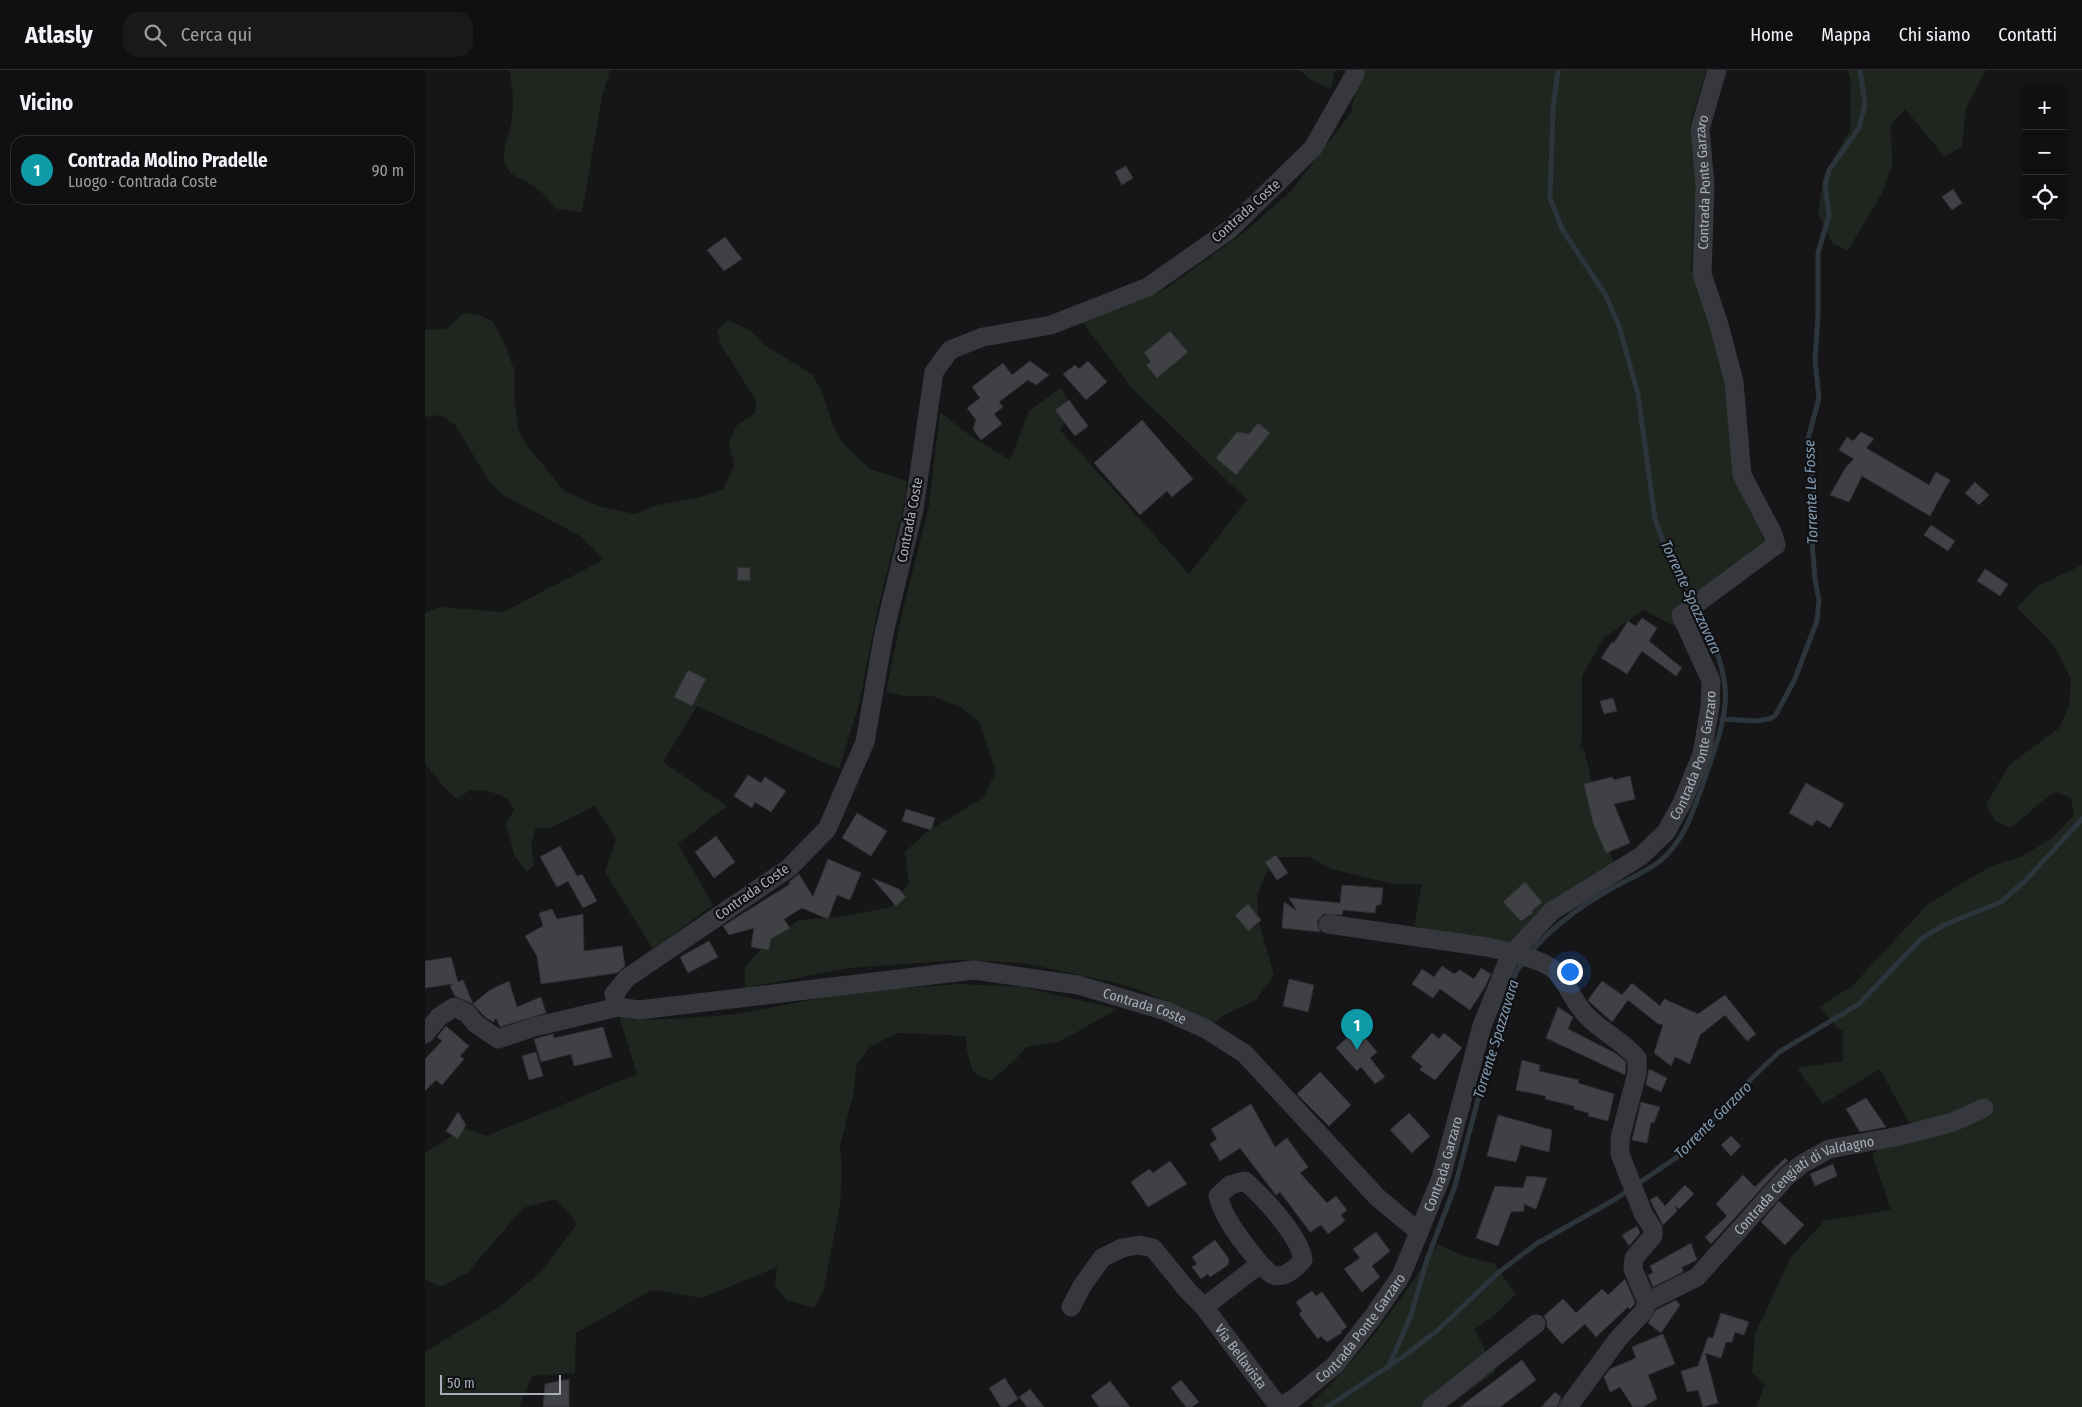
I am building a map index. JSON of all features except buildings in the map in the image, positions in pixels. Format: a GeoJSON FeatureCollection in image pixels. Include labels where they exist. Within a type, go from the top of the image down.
{"type":"FeatureCollection","features":[{"type":"Feature","properties":{"kind":"street","name":"Contrada Coste"},"geometry":{"type":"LineString","coordinates":[[1355,70],[1355,74],[1313,148],[1229,230],[1148,287],[1060,322],[983,337],[950,350],[934,372],[915,509],[885,634],[865,742],[827,829],[789,868],[627,978],[614,994],[618,1007],[639,1010],[974,970],[1078,985],[1166,1011],[1206,1029],[1245,1054],[1377,1197],[1419,1232]]}},
{"type":"Feature","properties":{"kind":"street","name":"Contrada Ponte Garzaro"},"geometry":{"type":"LineString","coordinates":[[1513,953],[1552,911],[1641,856],[1666,832],[1682,803],[1702,754],[1710,707],[1711,681],[1681,615],[1776,545],[1773,534],[1742,475],[1733,382],[1719,325],[1702,274],[1705,185],[1700,129],[1717,70]]}},
{"type":"Feature","properties":{"kind":"street"},"geometry":{"type":"LineString","coordinates":[[1328,924],[1487,947],[1513,953],[1548,966],[1560,976],[1587,1017],[1630,1050],[1637,1058],[1637,1073],[1620,1138],[1620,1154],[1643,1214],[1653,1229],[1653,1236],[1634,1258],[1633,1268],[1647,1302]]}},
{"type":"Feature","properties":{"kind":"street","name":"Contrada Garzaro"},"geometry":{"type":"LineString","coordinates":[[1419,1232],[1441,1178],[1482,1026],[1507,963],[1513,953]]}},
{"type":"Feature","properties":{"kind":"street"},"geometry":{"type":"LineString","coordinates":[[425,1034],[439,1017],[454,1007],[467,1013],[476,1024],[498,1039],[534,1027],[618,1007]]}},
{"type":"Feature","properties":{"kind":"street","name":"Contrada Cengiati di Valdagno"},"geometry":{"type":"LineString","coordinates":[[1569,1407],[1618,1339],[1645,1310],[1647,1302],[1697,1277],[1787,1176],[1802,1164],[1829,1149],[1900,1136],[1953,1122],[1984,1108]]}},
{"type":"Feature","properties":{"kind":"street"},"geometry":{"type":"LineString","coordinates":[[1245,1181],[1257,1191],[1302,1250],[1303,1260],[1297,1268],[1284,1275],[1273,1275],[1260,1264],[1225,1218],[1218,1196],[1230,1185],[1245,1181]]}},
{"type":"Feature","properties":{"kind":"street","name":"Contrada Ponte Garzaro"},"geometry":{"type":"LineString","coordinates":[[1279,1407],[1296,1397],[1335,1365],[1372,1318],[1401,1276],[1419,1232]]}},
{"type":"Feature","properties":{"kind":"street","name":"Via Bellavista"},"geometry":{"type":"LineString","coordinates":[[1071,1307],[1081,1286],[1101,1258],[1122,1248],[1139,1245],[1153,1248],[1188,1291],[1204,1306],[1279,1407]]}},
{"type":"Feature","properties":{"kind":"street"},"geometry":{"type":"LineString","coordinates":[[1204,1306],[1260,1264]]}},
{"type":"Feature","properties":{"kind":"street"},"geometry":{"type":"LineString","coordinates":[[1431,1407],[1536,1324]]}},
{"type":"Feature","properties":{"kind":"shaded area"},"geometry":{"type":"Polygon","coordinates":[[[509,70],[610,70],[602,97],[582,212],[557,209],[539,190],[515,176],[507,168],[504,157],[513,107],[509,70]]]}},
{"type":"Feature","properties":{"kind":"shaded area"},"geometry":{"type":"Polygon","coordinates":[[[1299,70],[1335,70],[1331,88],[1314,82],[1299,70]]]}},
{"type":"Feature","properties":{"kind":"shaded area"},"geometry":{"type":"Polygon","coordinates":[[[1359,70],[1706,70],[1690,125],[1696,178],[1691,269],[1711,328],[1764,542],[1761,548],[1676,627],[1643,610],[1603,639],[1582,676],[1582,741],[1580,749],[1584,748],[1600,817],[1614,865],[1500,954],[1414,925],[1422,884],[1394,884],[1331,869],[1309,857],[1273,857],[1257,895],[1259,923],[1274,975],[1256,1000],[1226,1014],[1214,1023],[1142,991],[1120,984],[1023,963],[959,960],[849,968],[745,988],[745,967],[764,945],[799,920],[840,917],[892,907],[909,882],[905,852],[925,833],[983,798],[996,772],[979,721],[960,707],[932,696],[903,696],[886,692],[902,614],[929,506],[940,412],[968,434],[1010,460],[1029,411],[1061,388],[1074,410],[1060,430],[1189,574],[1247,500],[1131,387],[1082,322],[1167,288],[1247,230],[1291,191],[1351,113],[1359,70]]]}},
{"type":"Feature","properties":{"kind":"shaded area"},"geometry":{"type":"Polygon","coordinates":[[[1848,70],[1986,70],[1966,108],[1962,146],[1945,157],[1905,109],[1891,125],[1892,165],[1882,193],[1848,250],[1833,244],[1818,214],[1824,176],[1850,130],[1851,81],[1848,70]]]}},
{"type":"Feature","properties":{"kind":"shaded area"},"geometry":{"type":"Polygon","coordinates":[[[464,313],[480,315],[493,322],[504,342],[515,372],[514,395],[518,429],[526,444],[564,491],[598,506],[635,514],[657,505],[701,497],[723,489],[734,466],[729,442],[736,426],[755,413],[756,400],[722,347],[717,331],[727,320],[748,329],[766,346],[813,375],[823,394],[832,423],[843,444],[870,469],[907,481],[905,501],[878,608],[859,704],[839,769],[697,706],[663,762],[727,806],[678,844],[713,905],[653,949],[605,872],[616,839],[595,806],[548,829],[536,827],[531,845],[534,865],[527,872],[515,857],[506,824],[514,810],[507,798],[489,791],[470,790],[457,799],[425,764],[425,613],[440,607],[503,612],[603,560],[580,536],[505,496],[491,484],[455,425],[441,415],[425,417],[425,330],[446,329],[464,313]]]}},
{"type":"Feature","properties":{"kind":"shaded area"},"geometry":{"type":"Polygon","coordinates":[[[2082,565],[2082,1407],[1756,1407],[1765,1384],[1752,1373],[1755,1334],[1791,1257],[1824,1221],[1891,1210],[1872,1154],[1911,1126],[1880,1069],[1823,1104],[1797,1068],[1843,1061],[1843,1032],[1819,1007],[1852,986],[1928,904],[1994,865],[2021,857],[2052,838],[2074,815],[2071,798],[2056,792],[2010,828],[1995,821],[1986,805],[2009,765],[2059,728],[2069,705],[2071,679],[2053,644],[2017,608],[2036,587],[2082,565]]]}},
{"type":"Feature","properties":{"kind":"shaded area"},"geometry":{"type":"Polygon","coordinates":[[[960,984],[1021,987],[1118,1009],[1059,1042],[1026,1047],[1015,1060],[991,1081],[973,1072],[967,1050],[966,1036],[897,1033],[870,1047],[857,1063],[853,1095],[840,1146],[842,1174],[840,1205],[823,1292],[814,1308],[787,1300],[775,1285],[777,1267],[702,1298],[652,1290],[576,1333],[575,1373],[532,1376],[519,1407],[425,1407],[425,1352],[501,1306],[543,1270],[577,1223],[556,1199],[523,1208],[467,1273],[440,1287],[425,1279],[425,1153],[464,1128],[486,1136],[637,1074],[617,1010],[623,1016],[633,1020],[690,1018],[737,1014],[852,992],[960,984]]]}},
{"type":"Feature","properties":{"kind":"shaded area"},"geometry":{"type":"Polygon","coordinates":[[[1438,1244],[1461,1255],[1493,1262],[1516,1294],[1495,1315],[1475,1329],[1495,1372],[1447,1407],[1313,1407],[1311,1403],[1364,1347],[1438,1244]]]}},
{"type":"Feature","properties":{"kind":"waterway","name":"Torrente Spazzavara"},"geometry":{"type":"LineString","coordinates":[[1558,70],[1553,109],[1550,198],[1562,229],[1605,294],[1619,326],[1638,394],[1655,519],[1664,544],[1693,601]]}},
{"type":"Feature","properties":{"kind":"waterway","name":"Torrente Le Fosse"},"geometry":{"type":"LineString","coordinates":[[1722,719],[1756,721],[1775,716],[1794,681],[1817,621],[1819,600],[1815,580],[1811,514],[1814,495],[1808,439],[1819,398],[1815,360],[1818,317],[1818,253],[1829,215],[1825,185],[1829,170],[1859,128],[1865,104],[1860,70]]}},
{"type":"Feature","properties":{"kind":"waterway","name":"Torrente Spazzavara"},"geometry":{"type":"LineString","coordinates":[[1530,953],[1547,935],[1575,911],[1607,891],[1654,866],[1677,843],[1689,821],[1717,743],[1725,709],[1725,687],[1718,656],[1697,609]]}},
{"type":"Feature","properties":{"kind":"waterway","name":"Torrente Garzaro"},"geometry":{"type":"LineString","coordinates":[[1327,1407],[1404,1356],[1438,1330],[1498,1273],[1536,1244],[1614,1200],[1683,1153],[1753,1077],[1779,1052],[1859,1004],[1921,939],[1944,925],[2001,902],[2025,881],[2082,819]]}},
{"type":"Feature","properties":{"kind":"waterway","name":"Torrente Spazzavara"},"geometry":{"type":"LineString","coordinates":[[1388,1368],[1411,1315],[1427,1260],[1455,1186],[1501,1013],[1517,970],[1525,960]]}},
{"type":"Feature","properties":{"kind":"place","name":"Contrada Molino Pradelle"},"geometry":{"type":"Point","coordinates":[1357,1050]}}]}
